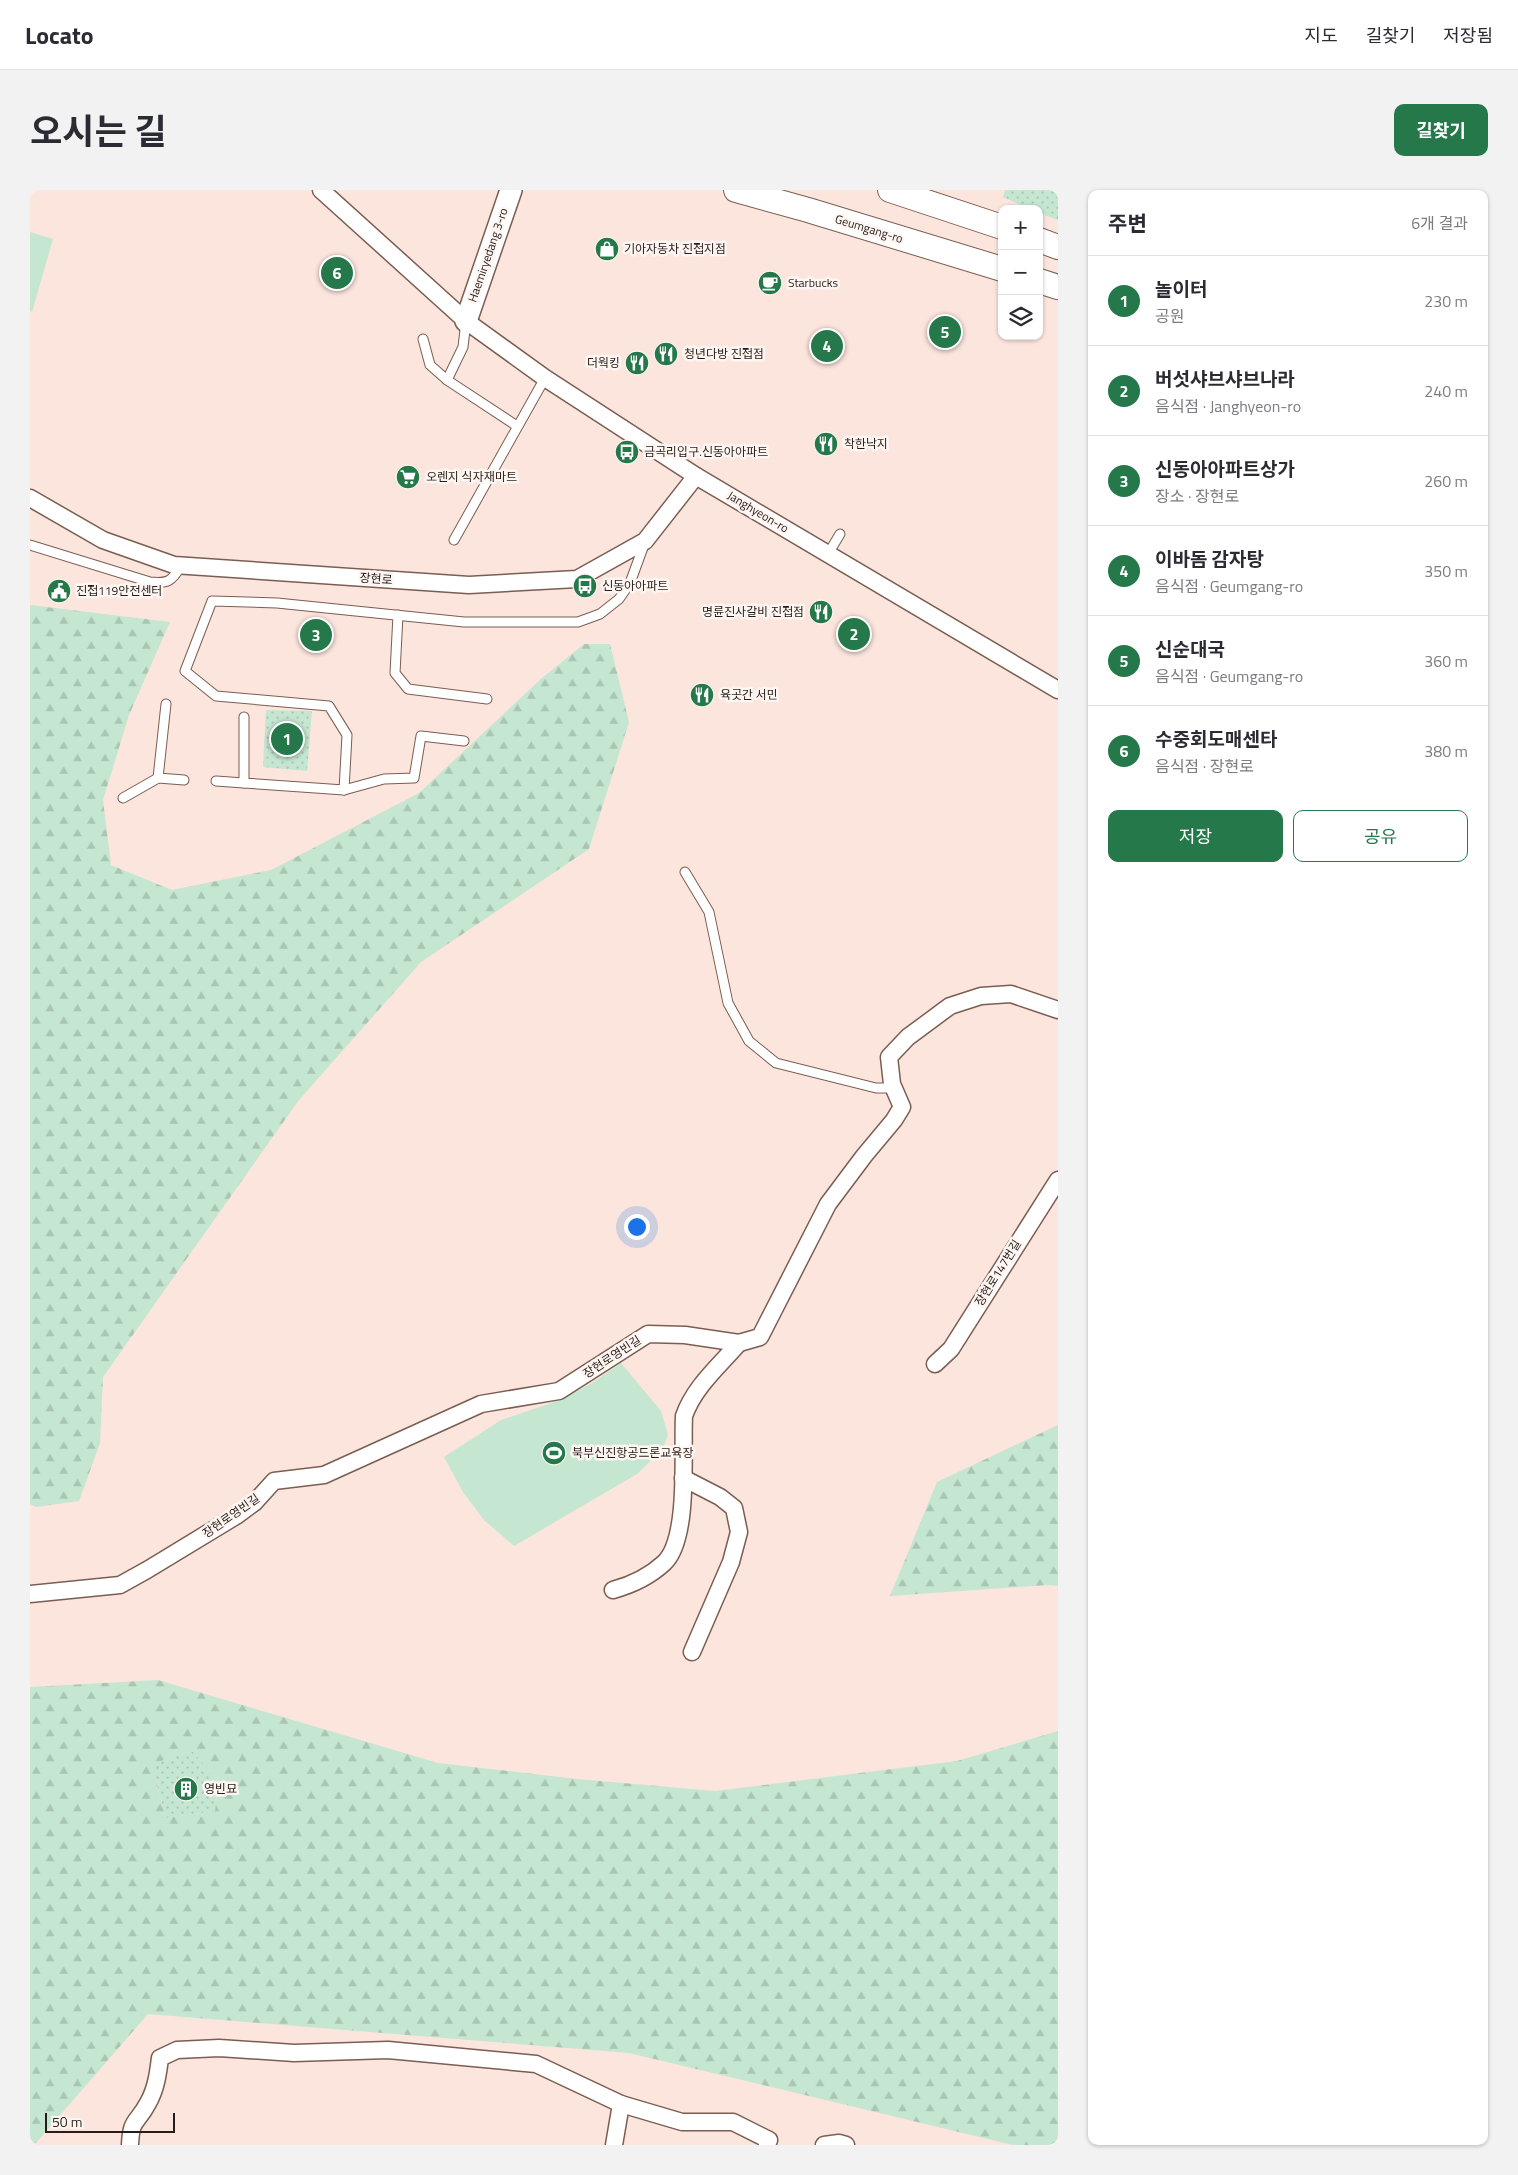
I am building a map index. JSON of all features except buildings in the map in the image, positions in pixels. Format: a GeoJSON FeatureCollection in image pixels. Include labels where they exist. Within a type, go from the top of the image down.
{"type":"FeatureCollection","features":[{"type":"Feature","properties":{"kind":"main road","name":"Geumgang-ro"},"geometry":{"type":"LineString","coordinates":[[736,190],[998,268]]}},
{"type":"Feature","properties":{"kind":"main road"},"geometry":{"type":"LineString","coordinates":[[890,190],[998,226]]}},
{"type":"Feature","properties":{"kind":"main road"},"geometry":{"type":"LineString","coordinates":[[1043,241],[1058,247]]}},
{"type":"Feature","properties":{"kind":"main road"},"geometry":{"type":"LineString","coordinates":[[1043,282],[1058,287]]}},
{"type":"Feature","properties":{"kind":"street"},"geometry":{"type":"LineString","coordinates":[[321,190],[466,321]]}},
{"type":"Feature","properties":{"kind":"street","name":"Haemiryedang 3-ro"},"geometry":{"type":"LineString","coordinates":[[466,321],[511,190]]}},
{"type":"Feature","properties":{"kind":"street","name":"Janghyeon-ro"},"geometry":{"type":"LineString","coordinates":[[466,321],[545,378],[696,476],[1058,690]]}},
{"type":"Feature","properties":{"kind":"street","name":"장현로"},"geometry":{"type":"LineString","coordinates":[[30,498],[103,540],[181,566],[469,585],[577,579],[645,542],[696,476]]}},
{"type":"Feature","properties":{"kind":"street"},"geometry":{"type":"LineString","coordinates":[[613,1590],[629,1585],[664,1562],[675,1547],[680,1520],[683,1478],[684,1416],[689,1402],[719,1364],[739,1343],[760,1336],[828,1204],[894,1120],[902,1107],[894,1088],[889,1057],[908,1037],[950,1006],[981,996],[1011,994],[1058,1010]]}},
{"type":"Feature","properties":{"kind":"street","name":"장현로147번길"},"geometry":{"type":"LineString","coordinates":[[936,1364],[951,1349],[1058,1180]]}},
{"type":"Feature","properties":{"kind":"street","name":"장현로영빈길"},"geometry":{"type":"LineString","coordinates":[[30,1594],[120,1585],[236,1516],[255,1502],[274,1482],[324,1475],[481,1404],[559,1391],[648,1334],[685,1335],[739,1343]]}},
{"type":"Feature","properties":{"kind":"street"},"geometry":{"type":"LineString","coordinates":[[683,1478],[712,1493],[734,1508],[739,1532],[731,1562],[692,1652]]}},
{"type":"Feature","properties":{"kind":"street"},"geometry":{"type":"LineString","coordinates":[[130,2145],[131,2127],[148,2104],[156,2082],[160,2058],[176,2050],[219,2048],[294,2053],[388,2050],[536,2064],[620,2104],[682,2122],[733,2122],[769,2140],[767,2145]]}},
{"type":"Feature","properties":{"kind":"street"},"geometry":{"type":"LineString","coordinates":[[614,2145],[620,2104]]}},
{"type":"Feature","properties":{"kind":"street"},"geometry":{"type":"LineString","coordinates":[[824,2145],[839,2143],[846,2145]]}},
{"type":"Feature","properties":{"kind":"lane"},"geometry":{"type":"LineString","coordinates":[[447,380],[463,347],[466,321]]}},
{"type":"Feature","properties":{"kind":"lane"},"geometry":{"type":"LineString","coordinates":[[423,339],[430,364],[447,380],[517,426]]}},
{"type":"Feature","properties":{"kind":"lane"},"geometry":{"type":"LineString","coordinates":[[454,540],[545,378]]}},
{"type":"Feature","properties":{"kind":"lane"},"geometry":{"type":"LineString","coordinates":[[828,554],[840,534]]}},
{"type":"Feature","properties":{"kind":"lane"},"geometry":{"type":"LineString","coordinates":[[344,790],[347,735],[329,706],[216,696],[185,671],[212,601],[277,604],[464,622],[578,622],[600,614],[619,599],[630,583],[645,542]]}},
{"type":"Feature","properties":{"kind":"lane"},"geometry":{"type":"LineString","coordinates":[[30,545],[150,582],[163,584],[174,578],[181,566]]}},
{"type":"Feature","properties":{"kind":"lane"},"geometry":{"type":"LineString","coordinates":[[398,615],[394,673],[408,689],[487,699]]}},
{"type":"Feature","properties":{"kind":"lane"},"geometry":{"type":"LineString","coordinates":[[158,778],[166,704]]}},
{"type":"Feature","properties":{"kind":"lane"},"geometry":{"type":"LineString","coordinates":[[244,717],[244,783]]}},
{"type":"Feature","properties":{"kind":"lane"},"geometry":{"type":"LineString","coordinates":[[216,781],[344,790],[384,779],[414,778],[421,736],[464,741]]}},
{"type":"Feature","properties":{"kind":"lane"},"geometry":{"type":"LineString","coordinates":[[123,798],[158,778],[184,780]]}},
{"type":"Feature","properties":{"kind":"lane"},"geometry":{"type":"LineString","coordinates":[[685,872],[709,912],[728,1003],[749,1041],[776,1064],[876,1088],[894,1088]]}},
{"type":"Feature","properties":{"kind":"green space"},"geometry":{"type":"Polygon","coordinates":[[[1005,190],[1058,190],[1058,220],[1043,214],[1043,205],[1021,205],[1003,197],[1005,190]]]}},
{"type":"Feature","properties":{"kind":"green space"},"geometry":{"type":"Polygon","coordinates":[[[30,232],[53,239],[32,312],[30,311],[30,232]]]}},
{"type":"Feature","properties":{"kind":"green space"},"geometry":{"type":"Polygon","coordinates":[[[30,605],[170,622],[129,715],[103,800],[111,865],[172,890],[271,870],[419,793],[541,679],[584,644],[610,644],[629,722],[589,849],[421,962],[299,1100],[103,1377],[100,1443],[79,1501],[36,1507],[30,1504],[30,605]]]}},
{"type":"Feature","properties":{"kind":"green space"},"geometry":{"type":"Polygon","coordinates":[[[266,710],[312,711],[307,771],[263,767],[266,710]]]}},
{"type":"Feature","properties":{"kind":"green space","name":"북부신진항공드론교육장"},"geometry":{"type":"Polygon","coordinates":[[[621,1363],[661,1411],[668,1435],[662,1450],[637,1474],[514,1546],[484,1520],[463,1492],[444,1457],[501,1420],[560,1400],[592,1383],[621,1363]]]}},
{"type":"Feature","properties":{"kind":"green space"},"geometry":{"type":"Polygon","coordinates":[[[1058,1425],[1058,1586],[1048,1585],[890,1596],[937,1482],[1058,1425]]]}},
{"type":"Feature","properties":{"kind":"green space"},"geometry":{"type":"Polygon","coordinates":[[[158,1680],[438,1763],[577,1779],[715,1791],[957,1761],[1058,1731],[1058,2145],[1013,2145],[629,2053],[148,2014],[34,2145],[30,2145],[30,1687],[158,1680]],[[192,1751],[151,1764],[166,1818],[215,1811],[218,1780],[192,1751]]]}},
{"type":"Feature","properties":{"kind":"green space"},"geometry":{"type":"Polygon","coordinates":[[[192,1751],[218,1780],[215,1811],[166,1818],[151,1764],[192,1751]]]}},
{"type":"Feature","properties":{"kind":"place","name":"기아자동차 진접지점"},"geometry":{"type":"Point","coordinates":[607,249]}},
{"type":"Feature","properties":{"kind":"place","name":"수중회도매센타"},"geometry":{"type":"Point","coordinates":[337,273]}},
{"type":"Feature","properties":{"kind":"place","name":"Starbucks"},"geometry":{"type":"Point","coordinates":[770,283]}},
{"type":"Feature","properties":{"kind":"place","name":"신순대국"},"geometry":{"type":"Point","coordinates":[945,332]}},
{"type":"Feature","properties":{"kind":"place","name":"이바돔 감자탕"},"geometry":{"type":"Point","coordinates":[827,346]}},
{"type":"Feature","properties":{"kind":"place","name":"청년다방 진접점"},"geometry":{"type":"Point","coordinates":[666,354]}},
{"type":"Feature","properties":{"kind":"place","name":"더웍킹"},"geometry":{"type":"Point","coordinates":[637,363]}},
{"type":"Feature","properties":{"kind":"place","name":"착한낙지"},"geometry":{"type":"Point","coordinates":[826,444]}},
{"type":"Feature","properties":{"kind":"place","name":"금곡리입구.신동아아파트"},"geometry":{"type":"Point","coordinates":[627,452]}},
{"type":"Feature","properties":{"kind":"place","name":"오렌지 식자재마트"},"geometry":{"type":"Point","coordinates":[408,477]}},
{"type":"Feature","properties":{"kind":"place","name":"신동아아파트"},"geometry":{"type":"Point","coordinates":[585,586]}},
{"type":"Feature","properties":{"kind":"place","name":"진접119안전센터"},"geometry":{"type":"Point","coordinates":[59,591]}},
{"type":"Feature","properties":{"kind":"place","name":"명륜진사갈비 진접점"},"geometry":{"type":"Point","coordinates":[821,612]}},
{"type":"Feature","properties":{"kind":"place","name":"버섯샤브샤브나라"},"geometry":{"type":"Point","coordinates":[854,634]}},
{"type":"Feature","properties":{"kind":"place","name":"신동아아파트상가"},"geometry":{"type":"Point","coordinates":[316,635]}},
{"type":"Feature","properties":{"kind":"place","name":"육곳간 서민"},"geometry":{"type":"Point","coordinates":[702,695]}},
{"type":"Feature","properties":{"kind":"place","name":"놀이터"},"geometry":{"type":"Point","coordinates":[287,739]}},
{"type":"Feature","properties":{"kind":"place","name":"북부신진항공드론교육장"},"geometry":{"type":"Point","coordinates":[554,1453]}},
{"type":"Feature","properties":{"kind":"place","name":"영빈묘"},"geometry":{"type":"Point","coordinates":[186,1789]}}]}
